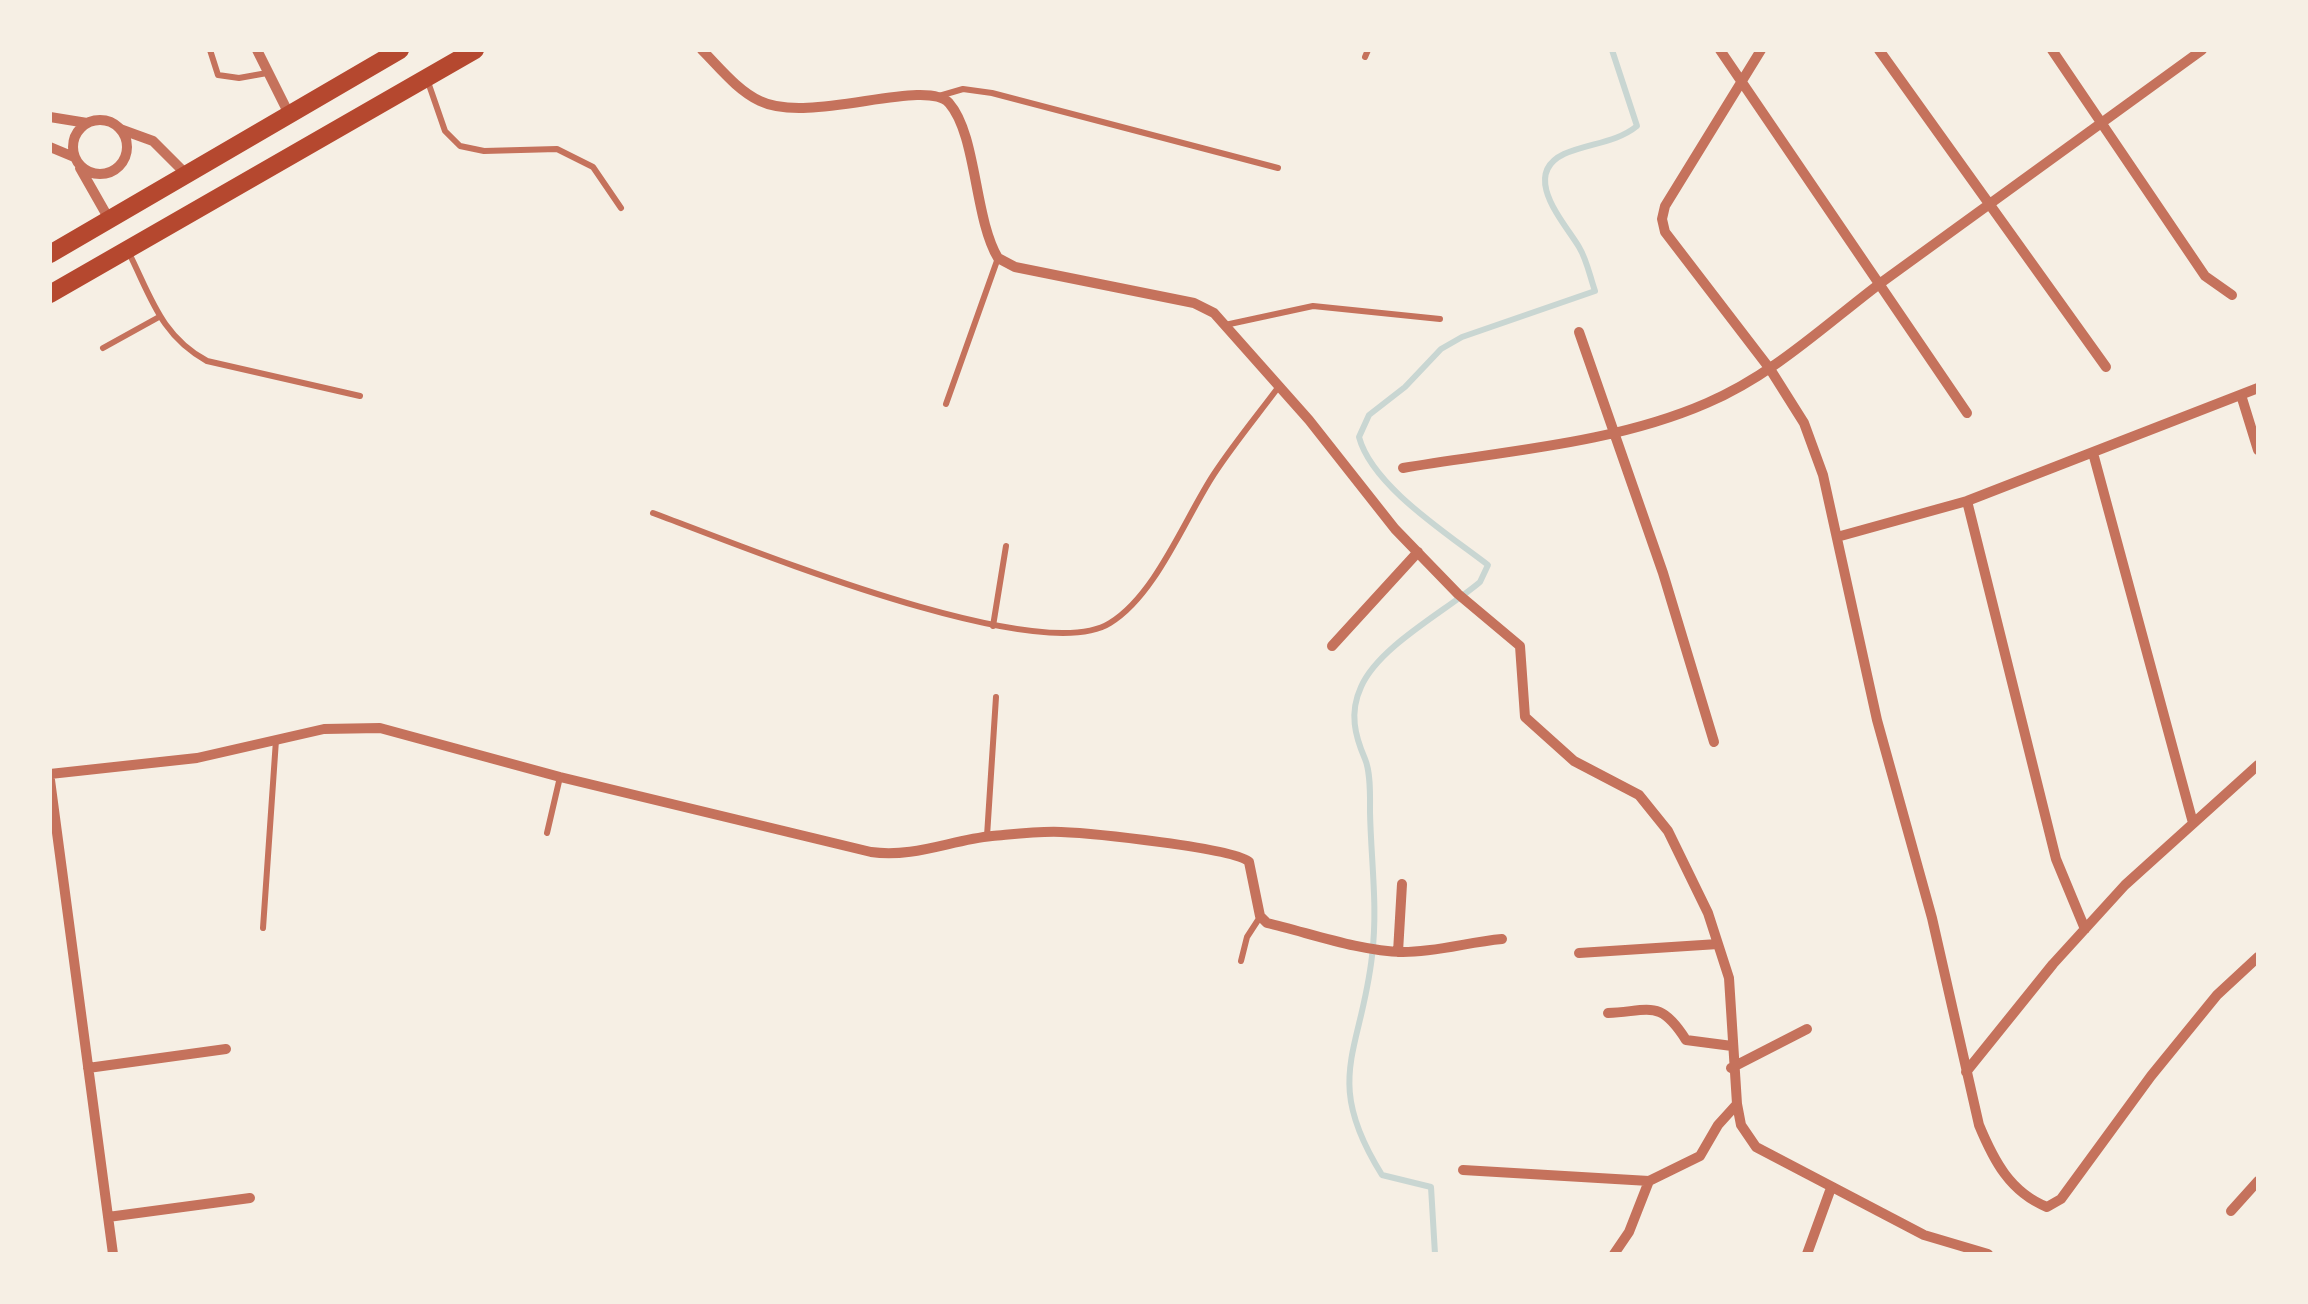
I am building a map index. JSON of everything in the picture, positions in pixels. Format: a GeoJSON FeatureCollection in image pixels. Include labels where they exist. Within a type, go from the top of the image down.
{"type":"FeatureCollection","features":[{"type":"Feature","properties":{"kind":"main road"},"geometry":{"type":"LineString","coordinates":[[50,254],[400,50]]}},
{"type":"Feature","properties":{"kind":"main road"},"geometry":{"type":"LineString","coordinates":[[50,294],[476,50]]}},
{"type":"Feature","properties":{"kind":"street"},"geometry":{"type":"LineString","coordinates":[[257,50],[289,114]]}},
{"type":"Feature","properties":{"kind":"street"},"geometry":{"type":"LineString","coordinates":[[702,50],[743,91],[779,108],[827,108],[913,93],[939,96],[950,104],[960,126],[998,258],[1015,266],[1194,303],[1224,325],[1418,552],[1520,646],[1522,709],[1531,724],[1574,760],[1625,785],[1652,808],[1688,870],[1718,944],[1733,1004],[1732,1068],[1737,1104],[1741,1124],[1756,1146],[1938,1240],[1988,1254]]}},
{"type":"Feature","properties":{"kind":"street"},"geometry":{"type":"LineString","coordinates":[[1720,50],[1740,85],[1968,413]]}},
{"type":"Feature","properties":{"kind":"street"},"geometry":{"type":"LineString","coordinates":[[1762,50],[1665,206],[1662,219],[1665,232],[1770,369],[1804,423],[1823,476],[1877,720],[1932,918],[1966,1072],[1991,1154],[2023,1198],[2046,1208],[2061,1199],[2088,1169],[2150,1076],[2216,995],[2258,957]]}},
{"type":"Feature","properties":{"kind":"street"},"geometry":{"type":"LineString","coordinates":[[1879,50],[2106,367]]}},
{"type":"Feature","properties":{"kind":"street"},"geometry":{"type":"LineString","coordinates":[[2052,50],[2205,276],[2232,295]]}},
{"type":"Feature","properties":{"kind":"street"},"geometry":{"type":"LineString","coordinates":[[1403,468],[1612,432],[1704,404],[1770,369],[1878,285],[2202,50]]}},
{"type":"Feature","properties":{"kind":"street"},"geometry":{"type":"LineString","coordinates":[[50,116],[86,123],[103,120],[153,141],[186,174]]}},
{"type":"Feature","properties":{"kind":"street"},"geometry":{"type":"LineString","coordinates":[[86,123],[76,134],[76,161],[110,219]]}},
{"type":"Feature","properties":{"kind":"street"},"geometry":{"type":"LineString","coordinates":[[50,147],[98,174],[115,170],[126,154],[119,128]]}},
{"type":"Feature","properties":{"kind":"street"},"geometry":{"type":"LineString","coordinates":[[1579,332],[1663,573],[1714,742]]}},
{"type":"Feature","properties":{"kind":"street"},"geometry":{"type":"LineString","coordinates":[[1836,537],[1967,502],[2258,388]]}},
{"type":"Feature","properties":{"kind":"street"},"geometry":{"type":"LineString","coordinates":[[2242,395],[2258,450]]}},
{"type":"Feature","properties":{"kind":"street"},"geometry":{"type":"LineString","coordinates":[[2093,452],[2193,822]]}},
{"type":"Feature","properties":{"kind":"street"},"geometry":{"type":"LineString","coordinates":[[1967,502],[2056,860],[2086,929]]}},
{"type":"Feature","properties":{"kind":"street"},"geometry":{"type":"LineString","coordinates":[[1332,646],[1418,552]]}},
{"type":"Feature","properties":{"kind":"street"},"geometry":{"type":"LineString","coordinates":[[113,1254],[50,777],[197,758],[324,730],[380,728],[560,777],[871,852],[918,852],[987,837],[1062,832],[1238,855],[1249,862],[1260,916],[1267,923],[1398,952],[1442,951],[1460,943],[1502,939]]}},
{"type":"Feature","properties":{"kind":"street"},"geometry":{"type":"LineString","coordinates":[[1966,1072],[2086,929],[2193,822],[2258,765]]}},
{"type":"Feature","properties":{"kind":"street"},"geometry":{"type":"LineString","coordinates":[[1398,952],[1402,884]]}},
{"type":"Feature","properties":{"kind":"street"},"geometry":{"type":"LineString","coordinates":[[1579,953],[1718,944]]}},
{"type":"Feature","properties":{"kind":"street"},"geometry":{"type":"LineString","coordinates":[[1608,1013],[1650,1008],[1666,1012],[1686,1040],[1732,1046]]}},
{"type":"Feature","properties":{"kind":"street"},"geometry":{"type":"LineString","coordinates":[[1732,1068],[1807,1029]]}},
{"type":"Feature","properties":{"kind":"street"},"geometry":{"type":"LineString","coordinates":[[88,1068],[226,1049]]}},
{"type":"Feature","properties":{"kind":"street"},"geometry":{"type":"LineString","coordinates":[[1463,1170],[1648,1182],[1700,1156],[1718,1125],[1737,1104]]}},
{"type":"Feature","properties":{"kind":"street"},"geometry":{"type":"LineString","coordinates":[[2232,1211],[2258,1181]]}},
{"type":"Feature","properties":{"kind":"street"},"geometry":{"type":"LineString","coordinates":[[1614,1254],[1629,1232],[1648,1182]]}},
{"type":"Feature","properties":{"kind":"street"},"geometry":{"type":"LineString","coordinates":[[1807,1254],[1831,1188]]}},
{"type":"Feature","properties":{"kind":"street"},"geometry":{"type":"LineString","coordinates":[[108,1216],[250,1198]]}},
{"type":"Feature","properties":{"kind":"street"},"geometry":{"type":"LineString","coordinates":[[1937,1254],[1938,1240]]}},
{"type":"Feature","properties":{"kind":"lane"},"geometry":{"type":"LineString","coordinates":[[210,50],[218,75],[239,78],[267,73]]}},
{"type":"Feature","properties":{"kind":"lane"},"geometry":{"type":"LineString","coordinates":[[426,78],[445,130],[460,146],[484,151],[557,149],[593,167],[621,208]]}},
{"type":"Feature","properties":{"kind":"lane"},"geometry":{"type":"LineString","coordinates":[[939,96],[964,88],[992,93],[1278,168]]}},
{"type":"Feature","properties":{"kind":"lane"},"geometry":{"type":"LineString","coordinates":[[127,247],[159,317],[184,349],[207,361],[360,396]]}},
{"type":"Feature","properties":{"kind":"lane"},"geometry":{"type":"LineString","coordinates":[[946,404],[998,258]]}},
{"type":"Feature","properties":{"kind":"lane"},"geometry":{"type":"LineString","coordinates":[[1224,325],[1312,306],[1440,319]]}},
{"type":"Feature","properties":{"kind":"lane"},"geometry":{"type":"LineString","coordinates":[[103,348],[159,317]]}},
{"type":"Feature","properties":{"kind":"lane"},"geometry":{"type":"LineString","coordinates":[[652,513],[842,582],[993,626],[1084,633],[1110,623],[1148,582],[1214,473],[1277,389]]}},
{"type":"Feature","properties":{"kind":"lane"},"geometry":{"type":"LineString","coordinates":[[993,626],[1006,546]]}},
{"type":"Feature","properties":{"kind":"lane"},"geometry":{"type":"LineString","coordinates":[[987,837],[996,697]]}},
{"type":"Feature","properties":{"kind":"lane"},"geometry":{"type":"LineString","coordinates":[[262,928],[276,738]]}},
{"type":"Feature","properties":{"kind":"lane"},"geometry":{"type":"LineString","coordinates":[[547,834],[560,777]]}},
{"type":"Feature","properties":{"kind":"lane"},"geometry":{"type":"LineString","coordinates":[[1240,961],[1260,916]]}},
{"type":"Feature","properties":{"kind":"waterway"},"geometry":{"type":"LineString","coordinates":[[1435,1254],[1431,1187],[1382,1175],[1364,1142],[1350,1089],[1350,1066],[1367,989],[1374,920],[1369,778],[1354,715],[1361,687],[1382,657],[1480,582],[1488,565],[1395,491],[1379,473],[1359,437],[1369,415],[1405,387],[1441,349],[1462,337],[1595,291],[1582,252],[1556,212],[1545,186],[1551,163],[1564,154],[1620,136],[1637,126],[1612,50]]}}]}
